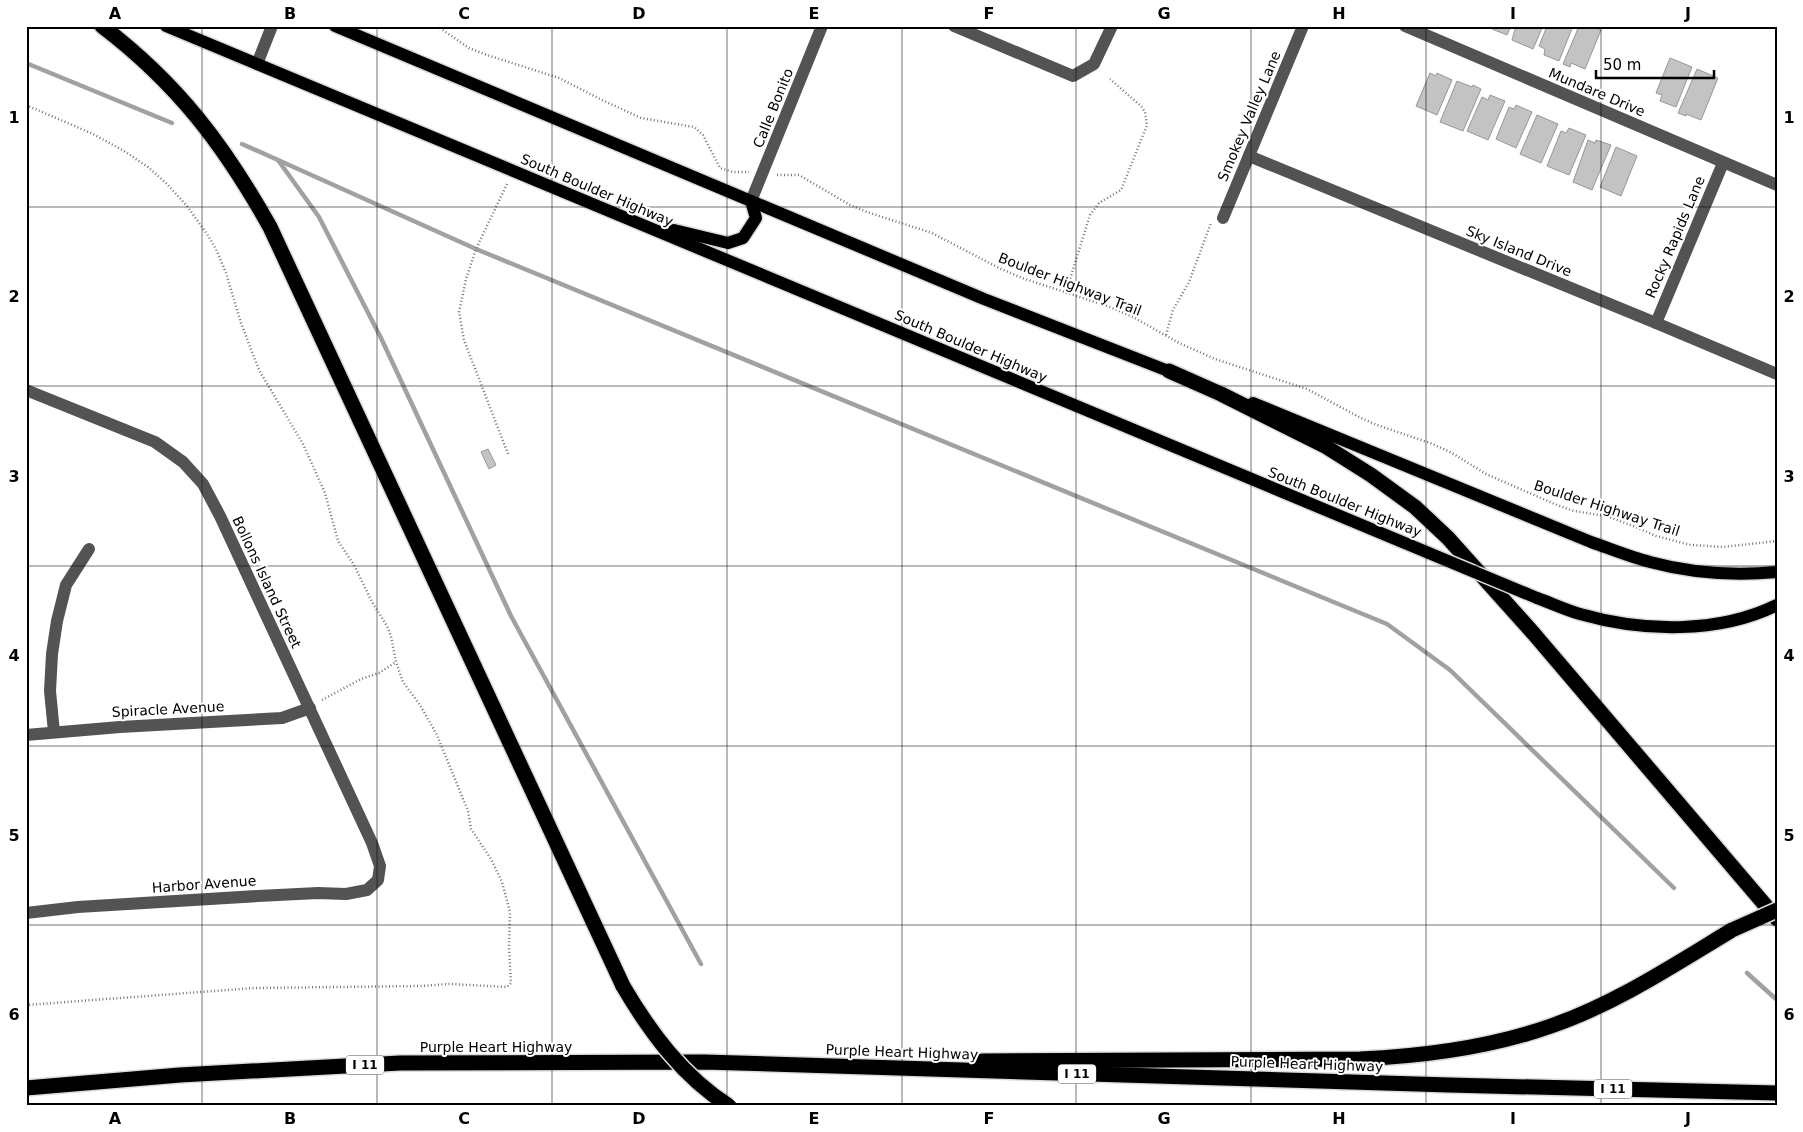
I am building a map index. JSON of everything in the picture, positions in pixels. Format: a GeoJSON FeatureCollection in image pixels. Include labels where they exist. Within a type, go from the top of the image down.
{"type":"FeatureCollection","features":[{"type":"Feature","properties":{"kind":"highway"},"geometry":{"type":"LineString","coordinates":[[102,26],[147,63],[189,107],[222,148],[239,173],[270,227],[623,986],[636,1009],[666,1050],[700,1083],[729,1106]]}},
{"type":"Feature","properties":{"kind":"highway"},"geometry":{"type":"LineString","coordinates":[[1169,371],[1221,394],[1325,446],[1371,475],[1415,507],[1448,538],[1534,634],[1777,919]]}},
{"type":"Feature","properties":{"kind":"highway"},"geometry":{"type":"LineString","coordinates":[[704,1062],[1360,1059],[1406,1057],[1447,1052],[1551,1026],[1591,1010],[1632,990],[1732,930],[1777,910]]}},
{"type":"Feature","properties":{"kind":"highway","name":"Purple Heart Highway"},"geometry":{"type":"LineString","coordinates":[[26,1088],[180,1075],[400,1063],[704,1062],[1439,1085],[1777,1093]]}},
{"type":"Feature","properties":{"kind":"main road","name":"South Boulder Highway"},"geometry":{"type":"LineString","coordinates":[[166,26],[1537,598],[1580,614],[1614,622],[1650,626],[1686,626],[1719,624],[1757,615],[1777,605]]}},
{"type":"Feature","properties":{"kind":"main road"},"geometry":{"type":"LineString","coordinates":[[335,26],[984,299],[1313,427],[1591,542],[1648,562],[1679,569],[1759,574],[1777,572]]}},
{"type":"Feature","properties":{"kind":"main road"},"geometry":{"type":"LineString","coordinates":[[605,209],[687,235],[728,243],[743,238],[756,218],[751,201]]}},
{"type":"Feature","properties":{"kind":"street"},"geometry":{"type":"LineString","coordinates":[[257,64],[272,26]]}},
{"type":"Feature","properties":{"kind":"street","name":"Calle Bonito"},"geometry":{"type":"LineString","coordinates":[[751,201],[822,26]]}},
{"type":"Feature","properties":{"kind":"street"},"geometry":{"type":"LineString","coordinates":[[954,26],[1073,76],[1094,64],[1112,26]]}},
{"type":"Feature","properties":{"kind":"street","name":"Smokey Valley Lane"},"geometry":{"type":"LineString","coordinates":[[1223,218],[1303,26]]}},
{"type":"Feature","properties":{"kind":"street","name":"Mundare Drive"},"geometry":{"type":"LineString","coordinates":[[1405,26],[1777,185]]}},
{"type":"Feature","properties":{"kind":"street","name":"Sky Island Drive"},"geometry":{"type":"LineString","coordinates":[[1249,156],[1777,374]]}},
{"type":"Feature","properties":{"kind":"street","name":"Rocky Rapids Lane"},"geometry":{"type":"LineString","coordinates":[[1656,323],[1722,163]]}},
{"type":"Feature","properties":{"kind":"street","name":"Bollons Island Street"},"geometry":{"type":"LineString","coordinates":[[26,390],[154,442],[183,462],[203,484],[220,516],[372,843],[380,866],[378,880]]}},
{"type":"Feature","properties":{"kind":"street"},"geometry":{"type":"LineString","coordinates":[[54,732],[50,692],[52,654],[57,621],[66,584],[89,549]]}},
{"type":"Feature","properties":{"kind":"street","name":"Spiracle Avenue"},"geometry":{"type":"LineString","coordinates":[[26,735],[282,718],[310,708]]}},
{"type":"Feature","properties":{"kind":"street","name":"Harbor Avenue"},"geometry":{"type":"LineString","coordinates":[[26,912],[275,895],[346,894],[367,890],[378,880]]}},
{"type":"Feature","properties":{"kind":"path","name":"Boulder Highway Trail"},"geometry":{"type":"LineString","coordinates":[[436,26],[469,48],[559,78],[641,118],[694,127],[709,144],[720,168],[733,172],[742,170],[782,176],[799,174],[818,185],[833,197],[850,205],[932,233],[999,268],[1045,287],[1110,307],[1179,343],[1215,359],[1307,388],[1361,418],[1433,444],[1452,453],[1486,474],[1557,506],[1606,516],[1656,536],[1691,546],[1723,547],[1777,541]]}},
{"type":"Feature","properties":{"kind":"path"},"geometry":{"type":"LineString","coordinates":[[1066,292],[1090,215],[1099,204],[1122,190],[1147,125],[1147,118],[1141,106],[1110,79]]}},
{"type":"Feature","properties":{"kind":"path"},"geometry":{"type":"LineString","coordinates":[[508,454],[464,340],[459,312],[466,279],[476,249],[513,171]]}},
{"type":"Feature","properties":{"kind":"path"},"geometry":{"type":"LineString","coordinates":[[1166,335],[1173,310],[1189,282],[1211,223],[1223,218]]}},
{"type":"Feature","properties":{"kind":"path"},"geometry":{"type":"LineString","coordinates":[[310,708],[332,693],[379,673],[396,662]]}},
{"type":"Feature","properties":{"kind":"building"},"geometry":{"type":"Polygon","coordinates":[[[1491,26],[1511,26],[1507,35],[1492,29],[1491,26]]]}},
{"type":"Feature","properties":{"kind":"building"},"geometry":{"type":"Polygon","coordinates":[[[1516,26],[1543,26],[1533,49],[1512,40],[1516,26]]]}},
{"type":"Feature","properties":{"kind":"building"},"geometry":{"type":"Polygon","coordinates":[[[1547,26],[1573,26],[1559,61],[1544,55],[1545,49],[1539,46],[1547,26]]]}},
{"type":"Feature","properties":{"kind":"building"},"geometry":{"type":"Polygon","coordinates":[[[1579,26],[1592,26],[1601,30],[1585,69],[1571,63],[1570,67],[1563,64],[1579,26]]]}},
{"type":"Feature","properties":{"kind":"building"},"geometry":{"type":"Polygon","coordinates":[[[1670,58],[1692,67],[1676,107],[1660,101],[1662,95],[1656,93],[1670,58]]]}},
{"type":"Feature","properties":{"kind":"building"},"geometry":{"type":"Polygon","coordinates":[[[1697,69],[1718,78],[1701,120],[1678,113],[1697,69]]]}},
{"type":"Feature","properties":{"kind":"building"},"geometry":{"type":"Polygon","coordinates":[[[1430,73],[1436,76],[1437,73],[1452,80],[1437,115],[1416,106],[1430,73]]]}},
{"type":"Feature","properties":{"kind":"building"},"geometry":{"type":"Polygon","coordinates":[[[1457,81],[1481,89],[1463,131],[1440,122],[1457,81]]]}},
{"type":"Feature","properties":{"kind":"building"},"geometry":{"type":"Polygon","coordinates":[[[1490,95],[1505,101],[1488,140],[1467,131],[1482,97],[1488,100],[1490,95]]]}},
{"type":"Feature","properties":{"kind":"building"},"geometry":{"type":"Polygon","coordinates":[[[1516,105],[1532,112],[1516,148],[1496,139],[1509,107],[1514,109],[1516,105]]]}},
{"type":"Feature","properties":{"kind":"building"},"geometry":{"type":"Polygon","coordinates":[[[1537,115],[1558,124],[1541,163],[1520,154],[1537,115]]]}},
{"type":"Feature","properties":{"kind":"building"},"geometry":{"type":"Polygon","coordinates":[[[1569,128],[1586,135],[1569,175],[1547,166],[1561,131],[1566,133],[1569,128]]]}},
{"type":"Feature","properties":{"kind":"building"},"geometry":{"type":"Polygon","coordinates":[[[1588,140],[1595,143],[1596,140],[1611,145],[1592,190],[1573,182],[1588,140]]]}},
{"type":"Feature","properties":{"kind":"building"},"geometry":{"type":"Polygon","coordinates":[[[1616,147],[1637,156],[1621,196],[1600,187],[1616,147]]]}},
{"type":"Feature","properties":{"kind":"building"},"geometry":{"type":"Polygon","coordinates":[[[488,449],[496,465],[489,469],[481,452],[488,449]]]}},
{"type":"Feature","properties":{"kind":"waterway"},"geometry":{"type":"LineString","coordinates":[[26,63],[172,123]]}},
{"type":"Feature","properties":{"kind":"waterway"},"geometry":{"type":"LineString","coordinates":[[242,144],[278,160],[319,217],[381,338],[511,616],[701,964]]}},
{"type":"Feature","properties":{"kind":"waterway"},"geometry":{"type":"LineString","coordinates":[[278,160],[476,249],[1387,624],[1450,670],[1674,888]]}},
{"type":"Feature","properties":{"kind":"waterway"},"geometry":{"type":"LineString","coordinates":[[1747,973],[1777,1000]]}}]}
